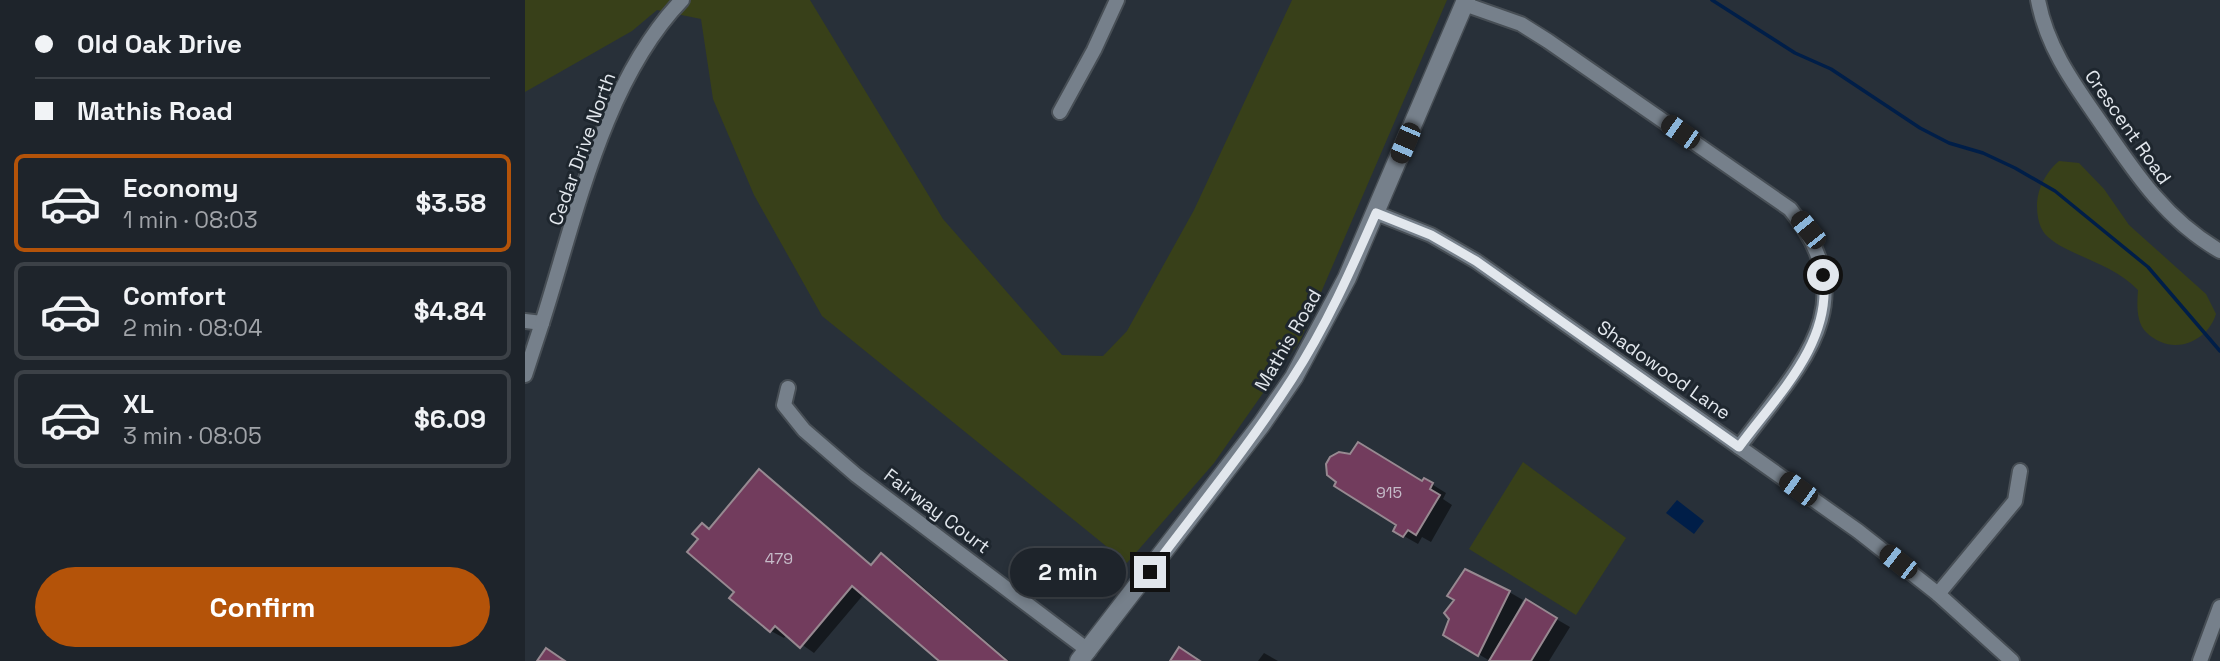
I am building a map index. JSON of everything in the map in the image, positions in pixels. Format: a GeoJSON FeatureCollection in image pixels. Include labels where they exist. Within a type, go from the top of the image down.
{"type":"FeatureCollection","features":[{"type":"Feature","properties":{"kind":"street","name":"Cedar Drive North"},"geometry":{"type":"LineString","coordinates":[[525,375],[614,107],[642,54],[682,0]]}},
{"type":"Feature","properties":{"kind":"street"},"geometry":{"type":"LineString","coordinates":[[1060,111],[1094,50],[1117,0]]}},
{"type":"Feature","properties":{"kind":"street","name":"Crescent Road"},"geometry":{"type":"LineString","coordinates":[[2038,0],[2046,34],[2064,70],[2144,186],[2174,219],[2220,251]]}},
{"type":"Feature","properties":{"kind":"street"},"geometry":{"type":"LineString","coordinates":[[1465,2],[1510,19],[1548,41],[1790,209],[1808,230],[1821,259],[1825,290],[1822,320],[1813,347],[1739,447]]}},
{"type":"Feature","properties":{"kind":"street","name":"Mathis Road"},"geometry":{"type":"LineString","coordinates":[[1084,656],[1261,425],[1294,377],[1347,278],[1465,2]]}},
{"type":"Feature","properties":{"kind":"street","name":"Shadowood Lane"},"geometry":{"type":"LineString","coordinates":[[1376,213],[1431,235],[1476,261],[1858,531],[1938,594],[2012,661]]}},
{"type":"Feature","properties":{"kind":"street"},"geometry":{"type":"LineString","coordinates":[[525,321],[542,323]]}},
{"type":"Feature","properties":{"kind":"street","name":"Fairway Court"},"geometry":{"type":"LineString","coordinates":[[788,388],[784,405],[828,452],[1084,656]]}},
{"type":"Feature","properties":{"kind":"street"},"geometry":{"type":"LineString","coordinates":[[1938,594],[2015,501],[2020,471]]}},
{"type":"Feature","properties":{"kind":"street"},"geometry":{"type":"LineString","coordinates":[[2200,661],[2220,607]]}},
{"type":"Feature","properties":{"kind":"green space"},"geometry":{"type":"Polygon","coordinates":[[[525,0],[810,0],[943,219],[1062,355],[1103,356],[1127,331],[1194,210],[1292,0],[1447,0],[1301,339],[1214,463],[1127,563],[822,316],[754,195],[713,99],[701,19],[657,10],[632,31],[525,92],[525,0]]]}},
{"type":"Feature","properties":{"kind":"green space"},"geometry":{"type":"Polygon","coordinates":[[[2059,161],[2079,163],[2104,189],[2129,225],[2206,294],[2216,314],[2205,333],[2187,343],[2177,345],[2156,340],[2140,323],[2138,290],[2115,272],[2064,248],[2045,234],[2038,219],[2039,191],[2059,161]]]}},
{"type":"Feature","properties":{"kind":"green space"},"geometry":{"type":"Polygon","coordinates":[[[1523,462],[1626,538],[1576,615],[1469,549],[1523,462]]]}},
{"type":"Feature","properties":{"kind":"water"},"geometry":{"type":"Polygon","coordinates":[[[1677,500],[1704,521],[1694,534],[1666,513],[1677,500]]]}},
{"type":"Feature","properties":{"kind":"building"},"geometry":{"type":"Polygon","coordinates":[[[1358,442],[1422,481],[1424,478],[1433,483],[1430,489],[1440,495],[1416,535],[1408,530],[1403,537],[1393,531],[1396,525],[1334,486],[1336,482],[1327,475],[1326,464],[1330,457],[1339,452],[1350,454],[1358,442]]]}},
{"type":"Feature","properties":{"kind":"building"},"geometry":{"type":"Polygon","coordinates":[[[759,469],[871,565],[881,553],[1007,661],[939,661],[852,586],[800,648],[775,626],[770,632],[729,598],[734,592],[687,552],[698,539],[692,534],[702,523],[709,529],[759,469]]]}},
{"type":"Feature","properties":{"kind":"building"},"geometry":{"type":"Polygon","coordinates":[[[1465,569],[1510,591],[1478,656],[1443,635],[1449,619],[1444,613],[1454,600],[1447,596],[1465,569]]]}},
{"type":"Feature","properties":{"kind":"building"},"geometry":{"type":"Polygon","coordinates":[[[1526,599],[1557,618],[1531,661],[1489,661],[1526,599]]]}},
{"type":"Feature","properties":{"kind":"building"},"geometry":{"type":"Polygon","coordinates":[[[1179,647],[1200,661],[1170,661],[1179,647]]]}},
{"type":"Feature","properties":{"kind":"building"},"geometry":{"type":"Polygon","coordinates":[[[546,648],[565,661],[537,661],[546,648]]]}},
{"type":"Feature","properties":{"kind":"waterway"},"geometry":{"type":"LineString","coordinates":[[1712,0],[1795,53],[1831,69],[1920,128],[1949,143],[1983,153],[2055,191],[2148,267],[2220,351]]}},
{"type":"Feature","properties":{"kind":"route"},"geometry":{"type":"LineString","coordinates":[[1150,572],[1294,377],[1347,278],[1376,213],[1431,235],[1476,261],[1739,447],[1813,347],[1822,320],[1825,290],[1823,275]]}}]}
